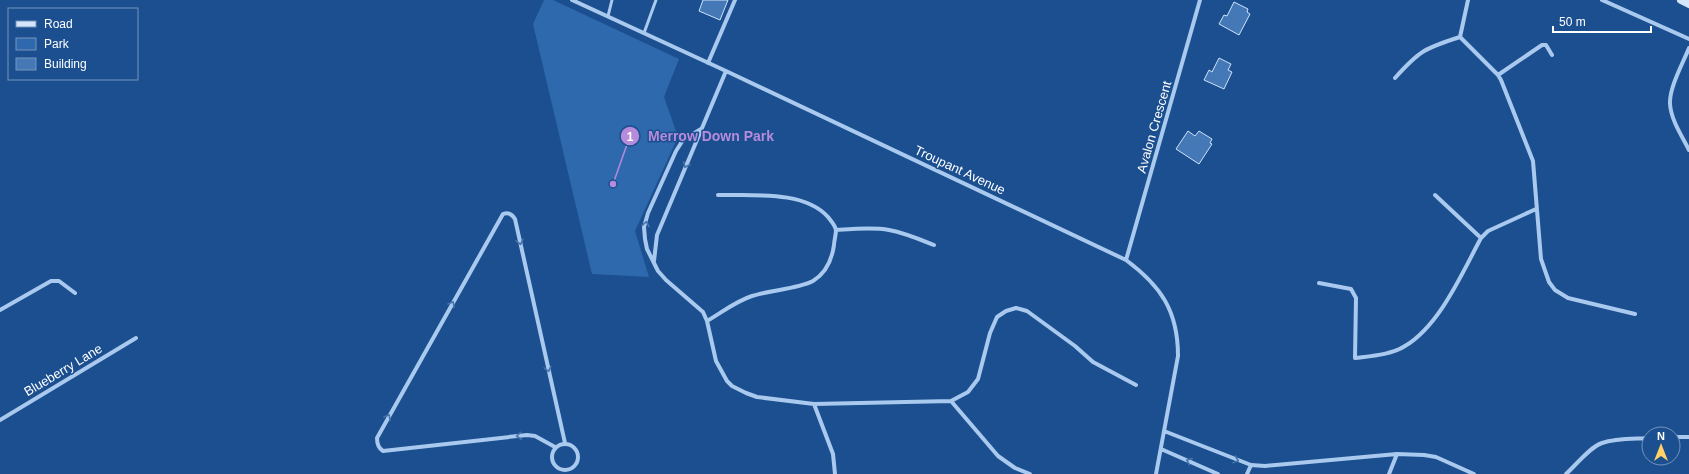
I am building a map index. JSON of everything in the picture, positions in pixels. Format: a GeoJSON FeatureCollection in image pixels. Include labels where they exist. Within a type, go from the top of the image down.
{"type":"FeatureCollection","features":[{"type":"Feature","properties":{"kind":"main road"},"geometry":{"type":"LineString","coordinates":[[1681,0],[1689,4]]}},
{"type":"Feature","properties":{"kind":"street","name":"Troupant Avenue"},"geometry":{"type":"LineString","coordinates":[[572,0],[1126,260],[1145,274],[1165,297],[1171,310],[1176,330],[1178,356],[1156,474]]}},
{"type":"Feature","properties":{"kind":"street"},"geometry":{"type":"LineString","coordinates":[[708,63],[735,0]]}},
{"type":"Feature","properties":{"kind":"street","name":"Avalon Crescent"},"geometry":{"type":"LineString","coordinates":[[1126,260],[1200,0]]}},
{"type":"Feature","properties":{"kind":"street"},"geometry":{"type":"LineString","coordinates":[[1460,37],[1468,0]]}},
{"type":"Feature","properties":{"kind":"street"},"geometry":{"type":"LineString","coordinates":[[1602,0],[1689,38]]}},
{"type":"Feature","properties":{"kind":"street"},"geometry":{"type":"LineString","coordinates":[[1460,37],[1498,75],[1533,161],[1541,259],[1549,282],[1555,290],[1568,298],[1635,314]]}},
{"type":"Feature","properties":{"kind":"street"},"geometry":{"type":"LineString","coordinates":[[1395,78],[1412,59],[1423,50],[1460,37]]}},
{"type":"Feature","properties":{"kind":"street"},"geometry":{"type":"LineString","coordinates":[[1498,75],[1542,45],[1546,45],[1552,55]]}},
{"type":"Feature","properties":{"kind":"street"},"geometry":{"type":"LineString","coordinates":[[1689,48],[1672,90],[1670,102],[1673,116],[1689,150]]}},
{"type":"Feature","properties":{"kind":"street"},"geometry":{"type":"LineString","coordinates":[[654,261],[657,235],[726,71]]}},
{"type":"Feature","properties":{"kind":"street"},"geometry":{"type":"LineString","coordinates":[[701,129],[683,140],[676,151],[648,213],[644,227],[645,239],[647,249],[658,271],[702,312],[707,321],[716,361],[722,375],[732,386],[758,397],[814,404],[951,401],[968,392],[976,382],[990,333],[997,317],[1006,311],[1016,308],[1027,310],[1075,346],[1093,362],[1136,385]]}},
{"type":"Feature","properties":{"kind":"street"},"geometry":{"type":"LineString","coordinates":[[707,321],[751,296],[804,285],[814,280],[825,270],[830,262],[836,230],[826,214],[804,202],[781,197],[718,194]]}},
{"type":"Feature","properties":{"kind":"street"},"geometry":{"type":"LineString","coordinates":[[1435,195],[1481,238]]}},
{"type":"Feature","properties":{"kind":"street"},"geometry":{"type":"LineString","coordinates":[[1319,283],[1351,289],[1356,298],[1355,358],[1387,353],[1405,346],[1422,332],[1440,312],[1481,238],[1488,230],[1536,209]]}},
{"type":"Feature","properties":{"kind":"street"},"geometry":{"type":"LineString","coordinates":[[555,448],[535,436],[527,435],[383,451],[378,447],[376,438],[503,214],[505,213],[510,214],[515,218],[565,443]]}},
{"type":"Feature","properties":{"kind":"street"},"geometry":{"type":"LineString","coordinates":[[836,230],[888,230],[934,245]]}},
{"type":"Feature","properties":{"kind":"street"},"geometry":{"type":"LineString","coordinates":[[0,310],[51,281],[59,281],[74,293]]}},
{"type":"Feature","properties":{"kind":"street","name":"Blueberry Lane"},"geometry":{"type":"LineString","coordinates":[[0,420],[136,338]]}},
{"type":"Feature","properties":{"kind":"street"},"geometry":{"type":"LineString","coordinates":[[951,401],[998,456],[1015,468],[1030,474]]}},
{"type":"Feature","properties":{"kind":"street"},"geometry":{"type":"LineString","coordinates":[[814,404],[832,454],[836,474]]}},
{"type":"Feature","properties":{"kind":"street"},"geometry":{"type":"LineString","coordinates":[[1164,431],[1251,465],[1265,466],[1397,454],[1431,455],[1474,474]]}},
{"type":"Feature","properties":{"kind":"street"},"geometry":{"type":"LineString","coordinates":[[1566,474],[1601,443],[1641,439]]}},
{"type":"Feature","properties":{"kind":"street"},"geometry":{"type":"LineString","coordinates":[[565,443],[575,448],[578,455],[576,463],[568,472],[558,468],[553,463],[552,453],[555,448],[565,443]]}},
{"type":"Feature","properties":{"kind":"street"},"geometry":{"type":"LineString","coordinates":[[1160,449],[1218,474]]}},
{"type":"Feature","properties":{"kind":"street"},"geometry":{"type":"LineString","coordinates":[[1389,474],[1397,454]]}},
{"type":"Feature","properties":{"kind":"street"},"geometry":{"type":"LineString","coordinates":[[1247,474],[1251,465]]}},
{"type":"Feature","properties":{"kind":"lane"},"geometry":{"type":"LineString","coordinates":[[608,16],[612,0]]}},
{"type":"Feature","properties":{"kind":"lane"},"geometry":{"type":"LineString","coordinates":[[644,33],[656,0]]}},
{"type":"Feature","properties":{"kind":"green space"},"geometry":{"type":"Polygon","coordinates":[[[544,0],[553,0],[679,59],[664,97],[678,137],[635,231],[649,277],[592,274],[533,24],[544,0]]]}},
{"type":"Feature","properties":{"kind":"building"},"geometry":{"type":"Polygon","coordinates":[[[703,0],[728,0],[720,20],[699,11],[703,0]]]}},
{"type":"Feature","properties":{"kind":"building"},"geometry":{"type":"Polygon","coordinates":[[[1234,2],[1248,9],[1247,12],[1250,14],[1239,35],[1219,24],[1224,15],[1227,16],[1234,2]]]}},
{"type":"Feature","properties":{"kind":"building"},"geometry":{"type":"Polygon","coordinates":[[[1219,58],[1231,64],[1228,70],[1232,72],[1224,89],[1204,80],[1209,70],[1212,72],[1219,58]]]}},
{"type":"Feature","properties":{"kind":"building"},"geometry":{"type":"Polygon","coordinates":[[[1188,131],[1195,136],[1199,131],[1212,139],[1210,143],[1212,144],[1199,164],[1176,149],[1188,131]]]}},
{"type":"Feature","properties":{"kind":"place","name":"Merrow Down Park"},"geometry":{"type":"Point","coordinates":[613,184]}}]}
